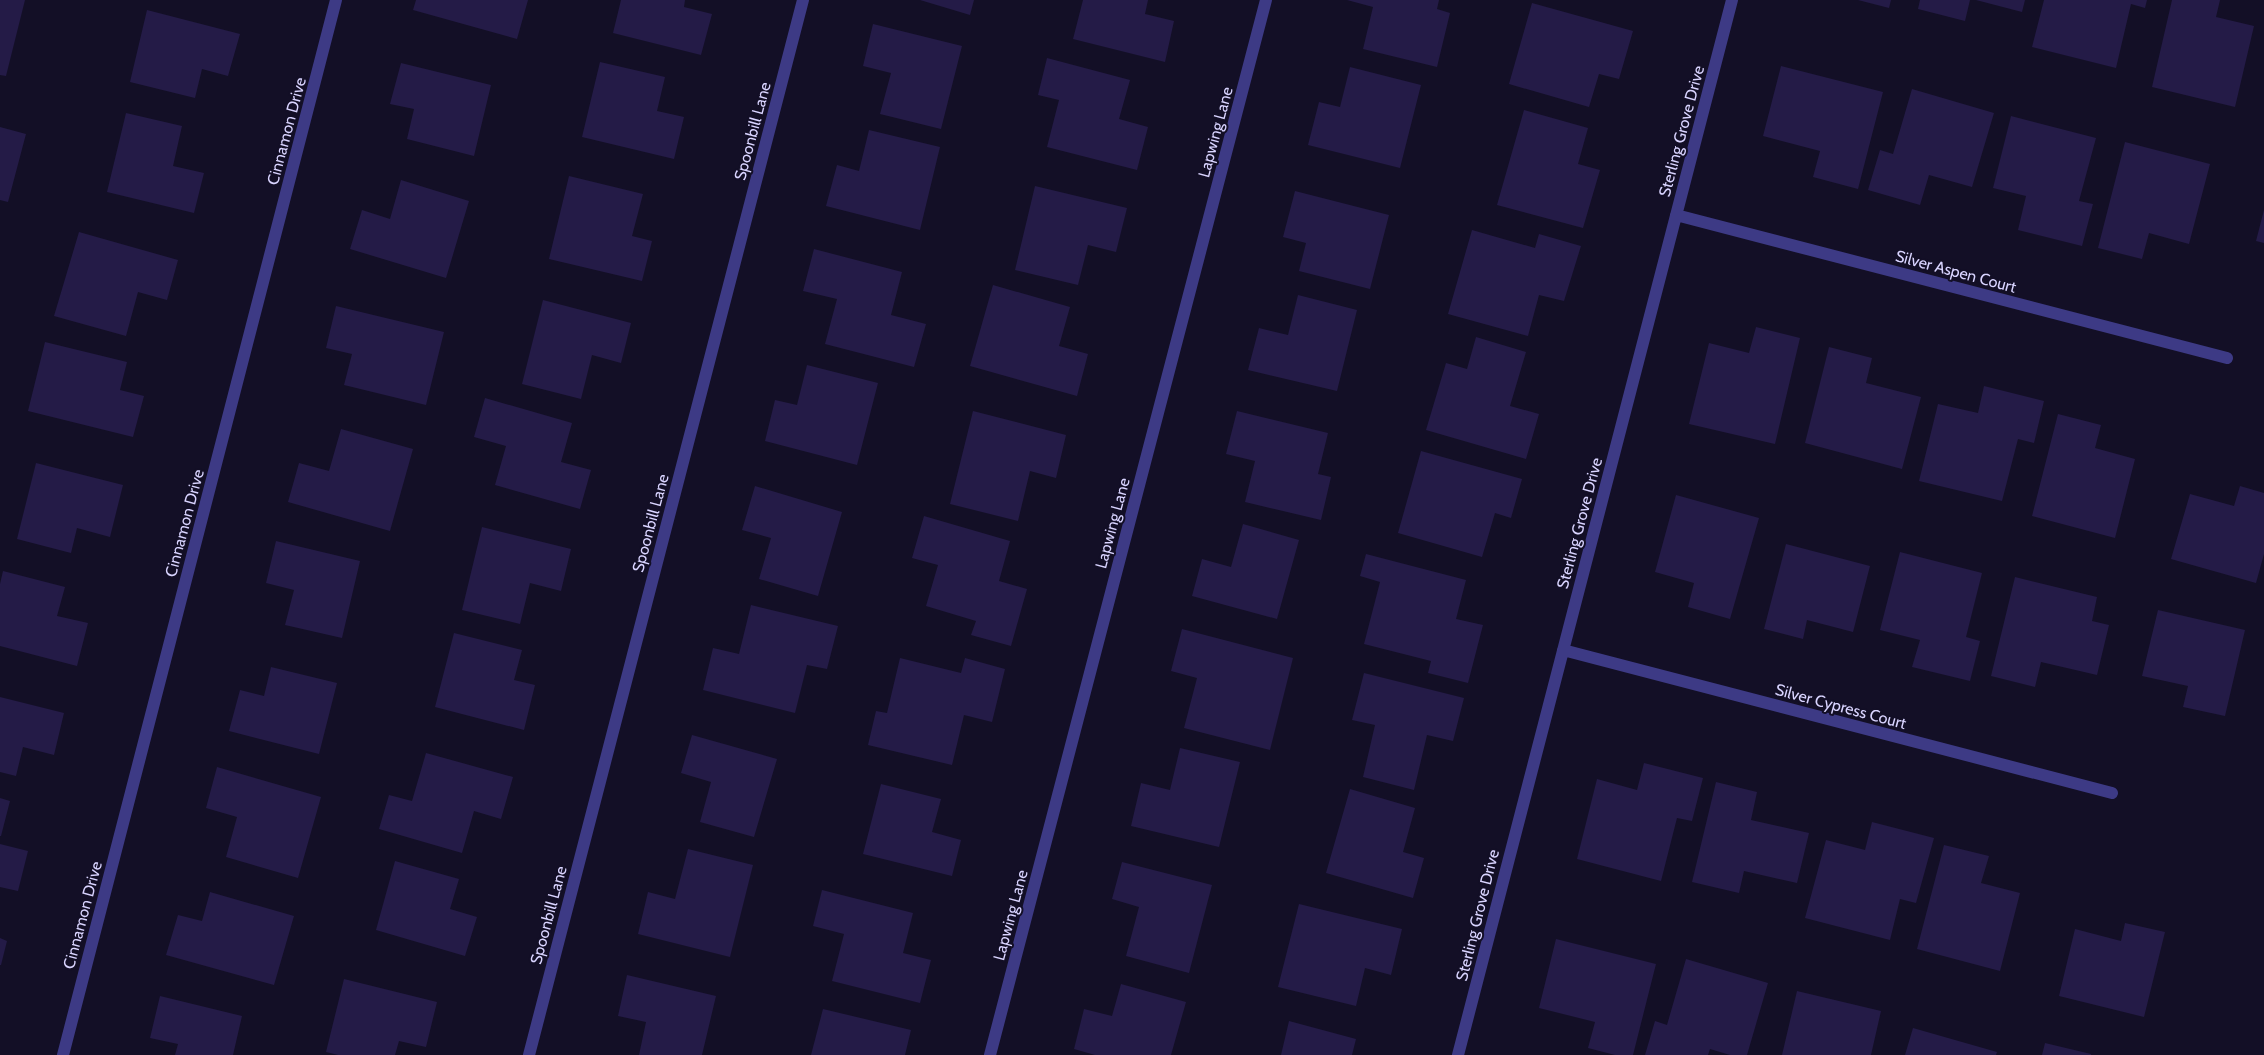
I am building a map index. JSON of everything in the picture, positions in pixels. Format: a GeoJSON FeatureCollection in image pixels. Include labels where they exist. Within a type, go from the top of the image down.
{"type":"FeatureCollection","features":[{"type":"Feature","properties":{"kind":"street","name":"Cinnamon Drive"},"geometry":{"type":"LineString","coordinates":[[63,1055],[336,0]]}},
{"type":"Feature","properties":{"kind":"street","name":"Spoonbill Lane"},"geometry":{"type":"LineString","coordinates":[[529,1055],[803,0]]}},
{"type":"Feature","properties":{"kind":"street","name":"Lapwing Lane"},"geometry":{"type":"LineString","coordinates":[[990,1055],[1266,0]]}},
{"type":"Feature","properties":{"kind":"street","name":"Sterling Grove Drive"},"geometry":{"type":"LineString","coordinates":[[1458,1055],[1732,0]]}},
{"type":"Feature","properties":{"kind":"street","name":"Silver Aspen Court"},"geometry":{"type":"LineString","coordinates":[[1676,215],[2227,358]]}},
{"type":"Feature","properties":{"kind":"street","name":"Silver Cypress Court"},"geometry":{"type":"LineString","coordinates":[[1563,650],[2112,793]]}},
{"type":"Feature","properties":{"kind":"building"},"geometry":{"type":"Polygon","coordinates":[[[0,0],[25,0],[6,76],[0,75],[0,0]]]}},
{"type":"Feature","properties":{"kind":"building"},"geometry":{"type":"Polygon","coordinates":[[[416,0],[528,0],[517,39],[413,10],[416,0]]]}},
{"type":"Feature","properties":{"kind":"building"},"geometry":{"type":"Polygon","coordinates":[[[621,0],[685,0],[684,7],[712,14],[701,55],[613,33],[621,0]]]}},
{"type":"Feature","properties":{"kind":"building"},"geometry":{"type":"Polygon","coordinates":[[[920,0],[974,0],[970,15],[920,0]]]}},
{"type":"Feature","properties":{"kind":"building"},"geometry":{"type":"Polygon","coordinates":[[[1083,0],[1148,0],[1145,14],[1174,21],[1165,62],[1073,39],[1083,0]]]}},
{"type":"Feature","properties":{"kind":"building"},"geometry":{"type":"Polygon","coordinates":[[[1347,0],[1439,0],[1437,9],[1450,13],[1437,67],[1363,49],[1373,7],[1347,0]]]}},
{"type":"Feature","properties":{"kind":"building"},"geometry":{"type":"Polygon","coordinates":[[[1858,0],[1891,0],[1889,8],[1858,0]]]}},
{"type":"Feature","properties":{"kind":"building"},"geometry":{"type":"Polygon","coordinates":[[[1920,0],[1970,0],[1965,21],[1918,9],[1920,0]]]}},
{"type":"Feature","properties":{"kind":"building"},"geometry":{"type":"Polygon","coordinates":[[[1976,0],[2025,0],[2022,12],[1976,0]]]}},
{"type":"Feature","properties":{"kind":"building"},"geometry":{"type":"Polygon","coordinates":[[[2044,0],[2147,0],[2145,8],[2131,4],[2116,68],[2032,47],[2044,0]]]}},
{"type":"Feature","properties":{"kind":"building"},"geometry":{"type":"Polygon","coordinates":[[[2172,0],[2220,0],[2216,17],[2254,26],[2235,107],[2152,87],[2172,0]]]}},
{"type":"Feature","properties":{"kind":"building"},"geometry":{"type":"Polygon","coordinates":[[[1532,3],[1633,31],[1619,79],[1599,74],[1589,107],[1509,84],[1532,3]]]}},
{"type":"Feature","properties":{"kind":"building"},"geometry":{"type":"Polygon","coordinates":[[[147,10],[240,34],[228,76],[202,69],[195,98],[130,82],[147,10]]]}},
{"type":"Feature","properties":{"kind":"building"},"geometry":{"type":"Polygon","coordinates":[[[873,24],[962,46],[941,129],[880,114],[891,73],[863,66],[873,24]]]}},
{"type":"Feature","properties":{"kind":"building"},"geometry":{"type":"Polygon","coordinates":[[[1047,58],[1130,80],[1119,119],[1148,127],[1137,170],[1047,147],[1059,100],[1038,95],[1047,58]]]}},
{"type":"Feature","properties":{"kind":"building"},"geometry":{"type":"Polygon","coordinates":[[[600,62],[665,77],[657,111],[684,117],[674,159],[582,137],[600,62]]]}},
{"type":"Feature","properties":{"kind":"building"},"geometry":{"type":"Polygon","coordinates":[[[401,63],[491,85],[474,156],[407,139],[414,109],[390,104],[401,63]]]}},
{"type":"Feature","properties":{"kind":"building"},"geometry":{"type":"Polygon","coordinates":[[[1781,66],[1883,92],[1858,189],[1813,177],[1820,151],[1763,136],[1781,66]]]}},
{"type":"Feature","properties":{"kind":"building"},"geometry":{"type":"Polygon","coordinates":[[[1350,67],[1421,85],[1400,168],[1308,145],[1319,102],[1340,107],[1350,67]]]}},
{"type":"Feature","properties":{"kind":"building"},"geometry":{"type":"Polygon","coordinates":[[[1912,89],[1994,113],[1972,187],[1929,175],[1920,205],[1868,190],[1880,150],[1893,154],[1912,89]]]}},
{"type":"Feature","properties":{"kind":"building"},"geometry":{"type":"Polygon","coordinates":[[[1524,110],[1588,128],[1578,164],[1600,170],[1583,228],[1497,205],[1524,110]]]}},
{"type":"Feature","properties":{"kind":"building"},"geometry":{"type":"Polygon","coordinates":[[[126,113],[182,126],[173,166],[204,173],[194,213],[107,192],[126,113]]]}},
{"type":"Feature","properties":{"kind":"building"},"geometry":{"type":"Polygon","coordinates":[[[2011,116],[2096,138],[2079,201],[2093,204],[2082,246],[2018,230],[2026,196],[1993,188],[2011,116]]]}},
{"type":"Feature","properties":{"kind":"building"},"geometry":{"type":"Polygon","coordinates":[[[0,127],[26,134],[8,202],[0,200],[0,127]]]}},
{"type":"Feature","properties":{"kind":"building"},"geometry":{"type":"Polygon","coordinates":[[[869,130],[940,147],[920,230],[826,206],[837,165],[859,171],[869,130]]]}},
{"type":"Feature","properties":{"kind":"building"},"geometry":{"type":"Polygon","coordinates":[[[2125,142],[2210,164],[2189,244],[2149,233],[2142,259],[2098,248],[2125,142]]]}},
{"type":"Feature","properties":{"kind":"building"},"geometry":{"type":"Polygon","coordinates":[[[569,176],[643,194],[632,236],[652,241],[642,281],[549,259],[569,176]]]}},
{"type":"Feature","properties":{"kind":"building"},"geometry":{"type":"Polygon","coordinates":[[[401,180],[469,201],[446,278],[350,249],[362,210],[390,219],[401,180]]]}},
{"type":"Feature","properties":{"kind":"building"},"geometry":{"type":"Polygon","coordinates":[[[1035,186],[1127,208],[1116,252],[1088,245],[1078,285],[1015,270],[1035,186]]]}},
{"type":"Feature","properties":{"kind":"building"},"geometry":{"type":"Polygon","coordinates":[[[1295,191],[1389,215],[1370,289],[1299,271],[1306,243],[1283,237],[1295,191]]]}},
{"type":"Feature","properties":{"kind":"building"},"geometry":{"type":"Polygon","coordinates":[[[2264,210],[2264,243],[2256,241],[2264,210]]]}},
{"type":"Feature","properties":{"kind":"building"},"geometry":{"type":"Polygon","coordinates":[[[1472,230],[1535,248],[1539,234],[1581,246],[1564,301],[1539,295],[1528,336],[1448,314],[1472,230]]]}},
{"type":"Feature","properties":{"kind":"building"},"geometry":{"type":"Polygon","coordinates":[[[79,232],[178,260],[167,300],[138,292],[126,336],[54,316],[79,232]]]}},
{"type":"Feature","properties":{"kind":"building"},"geometry":{"type":"Polygon","coordinates":[[[814,249],[902,272],[891,315],[926,324],[914,367],[825,344],[837,299],[803,291],[814,249]]]}},
{"type":"Feature","properties":{"kind":"building"},"geometry":{"type":"Polygon","coordinates":[[[993,285],[1070,307],[1059,346],[1088,354],[1077,396],[970,366],[993,285]]]}},
{"type":"Feature","properties":{"kind":"building"},"geometry":{"type":"Polygon","coordinates":[[[1298,295],[1357,310],[1337,391],[1248,370],[1259,328],[1288,335],[1298,295]]]}},
{"type":"Feature","properties":{"kind":"building"},"geometry":{"type":"Polygon","coordinates":[[[543,300],[631,323],[621,363],[592,355],[581,399],[522,384],[543,300]]]}},
{"type":"Feature","properties":{"kind":"building"},"geometry":{"type":"Polygon","coordinates":[[[336,306],[444,332],[426,405],[344,385],[352,354],[326,348],[336,306]]]}},
{"type":"Feature","properties":{"kind":"building"},"geometry":{"type":"Polygon","coordinates":[[[1756,327],[1800,338],[1775,444],[1689,424],[1709,343],[1749,353],[1756,327]]]}},
{"type":"Feature","properties":{"kind":"building"},"geometry":{"type":"Polygon","coordinates":[[[1476,337],[1526,352],[1510,406],[1539,414],[1526,459],[1426,430],[1446,363],[1467,369],[1476,337]]]}},
{"type":"Feature","properties":{"kind":"building"},"geometry":{"type":"Polygon","coordinates":[[[45,342],[127,362],[120,390],[144,396],[133,437],[28,411],[45,342]]]}},
{"type":"Feature","properties":{"kind":"building"},"geometry":{"type":"Polygon","coordinates":[[[1829,347],[1872,358],[1866,383],[1921,397],[1902,469],[1805,443],[1829,347]]]}},
{"type":"Feature","properties":{"kind":"building"},"geometry":{"type":"Polygon","coordinates":[[[807,365],[878,383],[857,465],[765,441],[775,400],[797,405],[807,365]]]}},
{"type":"Feature","properties":{"kind":"building"},"geometry":{"type":"Polygon","coordinates":[[[1984,386],[2044,401],[2034,443],[2018,439],[2002,501],[1919,481],[1938,404],[1978,413],[1984,386]]]}},
{"type":"Feature","properties":{"kind":"building"},"geometry":{"type":"Polygon","coordinates":[[[485,398],[572,423],[561,462],[591,470],[580,509],[495,485],[506,446],[474,437],[485,398]]]}},
{"type":"Feature","properties":{"kind":"building"},"geometry":{"type":"Polygon","coordinates":[[[973,411],[1066,435],[1056,478],[1030,471],[1018,521],[950,504],[973,411]]]}},
{"type":"Feature","properties":{"kind":"building"},"geometry":{"type":"Polygon","coordinates":[[[1237,411],[1328,433],[1318,474],[1331,477],[1321,520],[1245,502],[1255,461],[1226,454],[1237,411]]]}},
{"type":"Feature","properties":{"kind":"building"},"geometry":{"type":"Polygon","coordinates":[[[2058,414],[2101,425],[2095,448],[2135,459],[2115,538],[2032,516],[2058,414]]]}},
{"type":"Feature","properties":{"kind":"building"},"geometry":{"type":"Polygon","coordinates":[[[341,429],[413,449],[390,531],[288,502],[299,463],[329,471],[341,429]]]}},
{"type":"Feature","properties":{"kind":"building"},"geometry":{"type":"Polygon","coordinates":[[[1421,451],[1522,479],[1511,518],[1495,513],[1482,557],[1398,533],[1421,451]]]}},
{"type":"Feature","properties":{"kind":"building"},"geometry":{"type":"Polygon","coordinates":[[[36,463],[123,485],[110,537],[77,528],[71,553],[17,539],[36,463]]]}},
{"type":"Feature","properties":{"kind":"building"},"geometry":{"type":"Polygon","coordinates":[[[755,486],[842,512],[818,596],[759,579],[771,538],[742,530],[755,486]]]}},
{"type":"Feature","properties":{"kind":"building"},"geometry":{"type":"Polygon","coordinates":[[[2240,486],[2264,493],[2264,554],[2256,583],[2171,559],[2190,494],[2234,506],[2240,486]]]}},
{"type":"Feature","properties":{"kind":"building"},"geometry":{"type":"Polygon","coordinates":[[[1676,495],[1759,518],[1730,619],[1688,607],[1694,583],[1655,572],[1676,495]]]}},
{"type":"Feature","properties":{"kind":"building"},"geometry":{"type":"Polygon","coordinates":[[[924,516],[1010,541],[999,581],[1027,589],[1011,646],[971,635],[976,621],[926,606],[938,565],[912,558],[924,516]]]}},
{"type":"Feature","properties":{"kind":"building"},"geometry":{"type":"Polygon","coordinates":[[[1243,524],[1299,540],[1277,619],[1192,596],[1202,559],[1231,567],[1243,524]]]}},
{"type":"Feature","properties":{"kind":"building"},"geometry":{"type":"Polygon","coordinates":[[[482,527],[571,549],[561,591],[530,583],[520,624],[462,610],[482,527]]]}},
{"type":"Feature","properties":{"kind":"building"},"geometry":{"type":"Polygon","coordinates":[[[276,541],[360,561],[342,638],[285,625],[294,590],[266,583],[276,541]]]}},
{"type":"Feature","properties":{"kind":"building"},"geometry":{"type":"Polygon","coordinates":[[[1786,544],[1870,566],[1853,632],[1807,620],[1803,639],[1764,629],[1786,544]]]}},
{"type":"Feature","properties":{"kind":"building"},"geometry":{"type":"Polygon","coordinates":[[[1900,552],[1982,573],[1966,637],[1980,641],[1970,681],[1912,667],[1920,640],[1880,630],[1900,552]]]}},
{"type":"Feature","properties":{"kind":"building"},"geometry":{"type":"Polygon","coordinates":[[[1366,554],[1466,580],[1456,619],[1483,625],[1468,683],[1428,673],[1431,661],[1364,644],[1380,582],[1360,576],[1366,554]]]}},
{"type":"Feature","properties":{"kind":"building"},"geometry":{"type":"Polygon","coordinates":[[[3,571],[65,587],[57,616],[88,623],[77,666],[0,646],[0,584],[3,571]]]}},
{"type":"Feature","properties":{"kind":"building"},"geometry":{"type":"Polygon","coordinates":[[[2015,577],[2097,597],[2092,621],[2109,625],[2097,675],[2041,662],[2035,687],[1991,676],[2015,577]]]}},
{"type":"Feature","properties":{"kind":"building"},"geometry":{"type":"Polygon","coordinates":[[[751,605],[838,626],[827,669],[807,665],[795,713],[703,690],[713,648],[739,654],[751,605]]]}},
{"type":"Feature","properties":{"kind":"building"},"geometry":{"type":"Polygon","coordinates":[[[2158,610],[2245,630],[2225,716],[2183,707],[2188,686],[2142,676],[2158,610]]]}},
{"type":"Feature","properties":{"kind":"building"},"geometry":{"type":"Polygon","coordinates":[[[1182,629],[1293,658],[1270,750],[1184,728],[1197,678],[1171,671],[1182,629]]]}},
{"type":"Feature","properties":{"kind":"building"},"geometry":{"type":"Polygon","coordinates":[[[454,633],[522,650],[514,680],[535,685],[524,730],[435,707],[454,633]]]}},
{"type":"Feature","properties":{"kind":"building"},"geometry":{"type":"Polygon","coordinates":[[[900,658],[961,673],[965,658],[1005,669],[992,722],[964,715],[952,765],[868,745],[876,711],[887,713],[900,658]]]}},
{"type":"Feature","properties":{"kind":"building"},"geometry":{"type":"Polygon","coordinates":[[[271,667],[337,683],[319,754],[229,731],[240,690],[264,696],[271,667]]]}},
{"type":"Feature","properties":{"kind":"building"},"geometry":{"type":"Polygon","coordinates":[[[1364,673],[1464,698],[1453,741],[1427,735],[1414,790],[1363,777],[1375,725],[1352,720],[1364,673]]]}},
{"type":"Feature","properties":{"kind":"building"},"geometry":{"type":"Polygon","coordinates":[[[0,697],[64,713],[54,755],[23,747],[16,776],[0,772],[0,697]]]}},
{"type":"Feature","properties":{"kind":"building"},"geometry":{"type":"Polygon","coordinates":[[[692,735],[777,759],[754,837],[700,822],[711,782],[681,773],[692,735]]]}},
{"type":"Feature","properties":{"kind":"building"},"geometry":{"type":"Polygon","coordinates":[[[1180,748],[1240,762],[1219,847],[1131,826],[1141,783],[1170,790],[1180,748]]]}},
{"type":"Feature","properties":{"kind":"building"},"geometry":{"type":"Polygon","coordinates":[[[426,753],[513,777],[501,819],[474,811],[462,853],[379,829],[389,795],[412,801],[426,753]]]}},
{"type":"Feature","properties":{"kind":"building"},"geometry":{"type":"Polygon","coordinates":[[[1644,763],[1703,778],[1692,821],[1677,818],[1661,881],[1577,859],[1597,779],[1637,790],[1644,763]]]}},
{"type":"Feature","properties":{"kind":"building"},"geometry":{"type":"Polygon","coordinates":[[[217,767],[321,797],[298,878],[226,857],[237,817],[206,808],[217,767]]]}},
{"type":"Feature","properties":{"kind":"building"},"geometry":{"type":"Polygon","coordinates":[[[1716,782],[1757,792],[1751,820],[1809,833],[1797,883],[1744,871],[1739,893],[1692,882],[1716,782]]]}},
{"type":"Feature","properties":{"kind":"building"},"geometry":{"type":"Polygon","coordinates":[[[881,784],[941,799],[932,832],[961,840],[952,876],[863,854],[881,784]]]}},
{"type":"Feature","properties":{"kind":"building"},"geometry":{"type":"Polygon","coordinates":[[[1350,789],[1415,808],[1403,852],[1424,858],[1413,898],[1326,873],[1350,789]]]}},
{"type":"Feature","properties":{"kind":"building"},"geometry":{"type":"Polygon","coordinates":[[[0,798],[10,801],[1,836],[0,836],[0,798]]]}},
{"type":"Feature","properties":{"kind":"building"},"geometry":{"type":"Polygon","coordinates":[[[1872,822],[1934,838],[1916,903],[1900,899],[1890,940],[1805,918],[1826,840],[1865,850],[1872,822]]]}},
{"type":"Feature","properties":{"kind":"building"},"geometry":{"type":"Polygon","coordinates":[[[0,844],[28,851],[18,891],[0,887],[0,844]]]}},
{"type":"Feature","properties":{"kind":"building"},"geometry":{"type":"Polygon","coordinates":[[[1944,845],[1989,856],[1981,883],[2020,893],[2000,971],[1917,949],[1944,845]]]}},
{"type":"Feature","properties":{"kind":"building"},"geometry":{"type":"Polygon","coordinates":[[[688,849],[753,865],[730,957],[638,934],[648,892],[675,899],[688,849]]]}},
{"type":"Feature","properties":{"kind":"building"},"geometry":{"type":"Polygon","coordinates":[[[395,861],[459,879],[450,909],[477,917],[465,956],[376,930],[395,861]]]}},
{"type":"Feature","properties":{"kind":"building"},"geometry":{"type":"Polygon","coordinates":[[[1122,862],[1212,885],[1189,973],[1126,956],[1139,907],[1112,899],[1122,862]]]}},
{"type":"Feature","properties":{"kind":"building"},"geometry":{"type":"Polygon","coordinates":[[[822,890],[913,913],[903,953],[931,960],[920,1003],[832,981],[844,934],[813,926],[822,890]]]}},
{"type":"Feature","properties":{"kind":"building"},"geometry":{"type":"Polygon","coordinates":[[[210,892],[294,916],[274,985],[166,955],[178,915],[202,921],[210,892]]]}},
{"type":"Feature","properties":{"kind":"building"},"geometry":{"type":"Polygon","coordinates":[[[1299,904],[1402,929],[1391,975],[1365,968],[1356,1006],[1278,987],[1299,904]]]}},
{"type":"Feature","properties":{"kind":"building"},"geometry":{"type":"Polygon","coordinates":[[[2125,923],[2165,932],[2144,1017],[2059,996],[2075,929],[2121,941],[2125,923]]]}},
{"type":"Feature","properties":{"kind":"building"},"geometry":{"type":"Polygon","coordinates":[[[0,938],[7,941],[1,965],[0,965],[0,938]]]}},
{"type":"Feature","properties":{"kind":"building"},"geometry":{"type":"Polygon","coordinates":[[[1556,939],[1656,964],[1633,1055],[1615,1055],[1588,1048],[1595,1022],[1539,1008],[1556,939]]]}},
{"type":"Feature","properties":{"kind":"building"},"geometry":{"type":"Polygon","coordinates":[[[1686,959],[1768,983],[1747,1055],[1730,1055],[1710,1049],[1708,1055],[1645,1055],[1655,1021],[1667,1025],[1686,959]]]}},
{"type":"Feature","properties":{"kind":"building"},"geometry":{"type":"Polygon","coordinates":[[[627,975],[716,996],[702,1055],[639,1055],[646,1022],[618,1016],[627,975]]]}},
{"type":"Feature","properties":{"kind":"building"},"geometry":{"type":"Polygon","coordinates":[[[344,979],[437,1002],[426,1047],[399,1041],[395,1055],[338,1055],[326,1052],[344,979]]]}},
{"type":"Feature","properties":{"kind":"building"},"geometry":{"type":"Polygon","coordinates":[[[1121,984],[1186,1002],[1171,1055],[1095,1055],[1074,1049],[1084,1009],[1112,1016],[1121,984]]]}},
{"type":"Feature","properties":{"kind":"building"},"geometry":{"type":"Polygon","coordinates":[[[1797,991],[1881,1011],[1871,1055],[1782,1055],[1797,991]]]}},
{"type":"Feature","properties":{"kind":"building"},"geometry":{"type":"Polygon","coordinates":[[[160,996],[242,1016],[233,1055],[175,1055],[178,1044],[150,1038],[160,996]]]}},
{"type":"Feature","properties":{"kind":"building"},"geometry":{"type":"Polygon","coordinates":[[[823,1009],[911,1030],[905,1055],[811,1055],[823,1009]]]}},
{"type":"Feature","properties":{"kind":"building"},"geometry":{"type":"Polygon","coordinates":[[[1289,1021],[1356,1039],[1352,1055],[1281,1055],[1289,1021]]]}},
{"type":"Feature","properties":{"kind":"building"},"geometry":{"type":"Polygon","coordinates":[[[1913,1028],[1997,1052],[1996,1055],[1905,1055],[1913,1028]]]}},
{"type":"Feature","properties":{"kind":"building"},"geometry":{"type":"Polygon","coordinates":[[[2045,1043],[2091,1054],[2091,1055],[2042,1055],[2045,1043]]]}}]}
